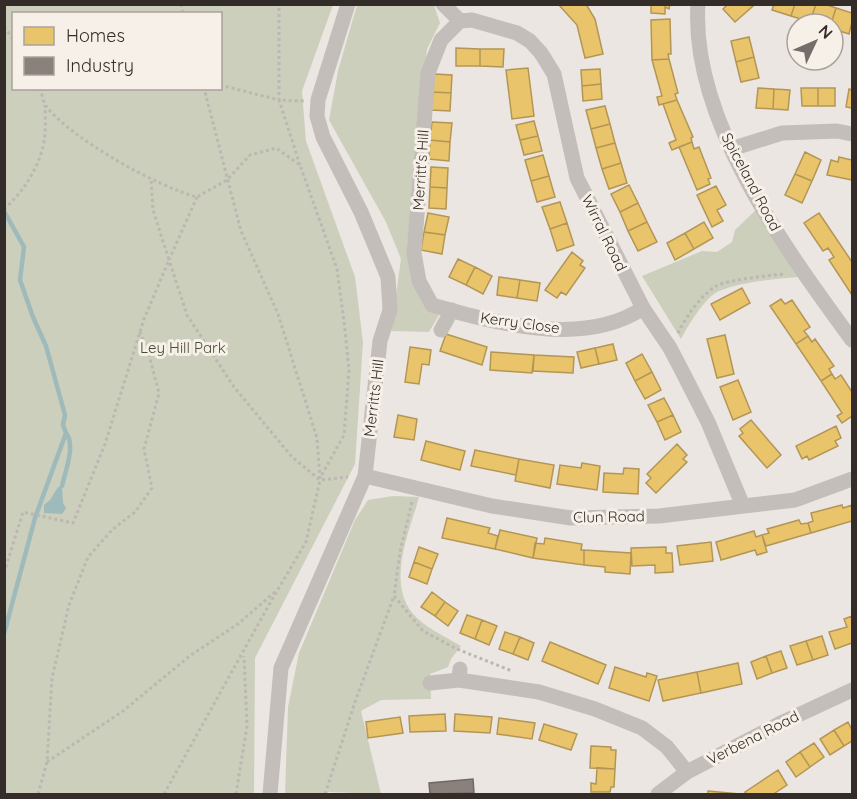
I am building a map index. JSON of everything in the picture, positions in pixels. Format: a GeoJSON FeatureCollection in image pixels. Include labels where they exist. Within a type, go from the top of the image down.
{"type":"FeatureCollection","features":[{"type":"Feature","properties":{"kind":"street","name":"Merritts Hill"},"geometry":{"type":"LineString","coordinates":[[270,795],[281,668],[365,476],[380,341],[390,310],[388,277],[361,212],[323,137],[317,116],[318,100],[348,4]]}},
{"type":"Feature","properties":{"kind":"street"},"geometry":{"type":"LineString","coordinates":[[443,4],[460,21]]}},
{"type":"Feature","properties":{"kind":"street","name":"Spiceland Road"},"geometry":{"type":"LineString","coordinates":[[698,4],[696,26],[701,63],[712,104],[731,150],[773,227],[852,340]]}},
{"type":"Feature","properties":{"kind":"street","name":"Wirral Road"},"geometry":{"type":"LineString","coordinates":[[460,21],[472,20],[517,33],[530,41],[541,53],[554,74],[577,178],[643,308],[670,348],[708,422],[743,506]]}},
{"type":"Feature","properties":{"kind":"street","name":"Merritt's Hill"},"geometry":{"type":"LineString","coordinates":[[452,310],[432,304],[419,281],[414,253],[428,73],[441,40],[460,21]]}},
{"type":"Feature","properties":{"kind":"street"},"geometry":{"type":"LineString","coordinates":[[731,150],[782,134],[837,131],[852,134]]}},
{"type":"Feature","properties":{"kind":"street","name":"Kerry Close"},"geometry":{"type":"LineString","coordinates":[[452,310],[481,319],[552,330],[597,327],[629,317],[643,308]]}},
{"type":"Feature","properties":{"kind":"street"},"geometry":{"type":"LineString","coordinates":[[441,330],[452,310]]}},
{"type":"Feature","properties":{"kind":"street","name":"Clun Road"},"geometry":{"type":"LineString","coordinates":[[365,476],[492,506],[571,518],[659,516],[795,500],[852,479]]}},
{"type":"Feature","properties":{"kind":"street"},"geometry":{"type":"LineString","coordinates":[[430,683],[459,675],[539,692],[595,709],[642,728],[667,747],[687,772]]}},
{"type":"Feature","properties":{"kind":"street","name":"Verbena Road"},"geometry":{"type":"LineString","coordinates":[[658,795],[687,772],[781,723],[852,690]]}},
{"type":"Feature","properties":{"kind":"path"},"geometry":{"type":"LineString","coordinates":[[164,795],[306,542],[320,480],[344,435],[349,370],[337,269],[279,100],[279,4]]}},
{"type":"Feature","properties":{"kind":"path"},"geometry":{"type":"LineString","coordinates":[[222,86],[279,100],[308,101]]}},
{"type":"Feature","properties":{"kind":"path"},"geometry":{"type":"LineString","coordinates":[[4,209],[19,193],[39,161],[45,135],[45,105],[41,90]]}},
{"type":"Feature","properties":{"kind":"path"},"geometry":{"type":"LineString","coordinates":[[204,90],[241,231],[278,314],[317,438],[320,480]]}},
{"type":"Feature","properties":{"kind":"path"},"geometry":{"type":"LineString","coordinates":[[45,105],[79,137],[178,192],[198,197]]}},
{"type":"Feature","properties":{"kind":"path"},"geometry":{"type":"LineString","coordinates":[[4,573],[23,512],[73,523],[105,444],[140,332],[198,197],[227,180],[250,155],[276,148],[300,165]]}},
{"type":"Feature","properties":{"kind":"path"},"geometry":{"type":"LineString","coordinates":[[151,178],[153,210],[187,315],[234,387],[292,457],[320,480],[365,476]]}},
{"type":"Feature","properties":{"kind":"path"},"geometry":{"type":"LineString","coordinates":[[670,348],[689,312],[717,286],[764,276],[803,272]]}},
{"type":"Feature","properties":{"kind":"path"},"geometry":{"type":"LineString","coordinates":[[38,795],[47,762],[52,678],[69,605],[88,557],[112,530],[135,512],[152,488],[144,448],[159,393],[140,332]]}},
{"type":"Feature","properties":{"kind":"path"},"geometry":{"type":"LineString","coordinates":[[326,795],[356,699],[394,596],[400,552],[416,489]]}},
{"type":"Feature","properties":{"kind":"path"},"geometry":{"type":"LineString","coordinates":[[47,762],[123,711],[191,655],[238,624],[279,588]]}},
{"type":"Feature","properties":{"kind":"path"},"geometry":{"type":"LineString","coordinates":[[394,596],[423,631],[458,650],[513,672]]}},
{"type":"Feature","properties":{"kind":"path"},"geometry":{"type":"LineString","coordinates":[[236,795],[247,726],[243,654]]}},
{"type":"Feature","properties":{"kind":"green space","name":"Ley Hill Park"},"geometry":{"type":"Polygon","coordinates":[[[5,5],[333,5],[302,91],[306,141],[355,277],[363,342],[355,464],[255,658],[254,794],[5,794],[5,5]]]}},
{"type":"Feature","properties":{"kind":"green space"},"geometry":{"type":"Polygon","coordinates":[[[357,5],[434,5],[440,23],[427,49],[407,248],[418,288],[439,315],[429,332],[391,331],[401,259],[386,222],[329,120],[338,71],[357,5]]]}},
{"type":"Feature","properties":{"kind":"green space"},"geometry":{"type":"Polygon","coordinates":[[[756,210],[798,277],[748,283],[719,291],[703,305],[681,339],[642,276],[702,251],[717,252],[732,242],[735,230],[756,210]]]}},
{"type":"Feature","properties":{"kind":"green space"},"geometry":{"type":"Polygon","coordinates":[[[393,496],[419,497],[405,543],[400,575],[407,605],[422,622],[461,646],[448,667],[430,674],[431,699],[381,700],[361,711],[381,794],[328,792],[328,794],[285,794],[288,707],[299,653],[355,520],[368,500],[393,496]]]}},
{"type":"Feature","properties":{"kind":"water"},"geometry":{"type":"Polygon","coordinates":[[[62,486],[63,503],[66,508],[62,514],[44,513],[44,505],[58,487],[62,486]]]}},
{"type":"Feature","properties":{"kind":"building: Homes"},"geometry":{"type":"Polygon","coordinates":[[[558,4],[586,4],[595,19],[603,54],[585,58],[577,25],[558,4]]]}},
{"type":"Feature","properties":{"kind":"building: Homes"},"geometry":{"type":"Polygon","coordinates":[[[651,4],[670,4],[669,9],[665,7],[665,14],[651,13],[651,4]]]}},
{"type":"Feature","properties":{"kind":"building: Homes"},"geometry":{"type":"Polygon","coordinates":[[[728,4],[752,4],[753,6],[735,22],[723,9],[728,4]]]}},
{"type":"Feature","properties":{"kind":"building: Homes"},"geometry":{"type":"Polygon","coordinates":[[[774,4],[795,4],[792,12],[785,12],[785,14],[772,10],[774,4]]]}},
{"type":"Feature","properties":{"kind":"building: Homes"},"geometry":{"type":"Polygon","coordinates":[[[795,4],[816,4],[813,12],[792,12],[795,4]]]}},
{"type":"Feature","properties":{"kind":"building: Homes"},"geometry":{"type":"Polygon","coordinates":[[[816,4],[836,8],[835,12],[813,12],[816,4]]]}},
{"type":"Feature","properties":{"kind":"building: Homes"},"geometry":{"type":"Polygon","coordinates":[[[836,8],[852,13],[849,34],[845,33],[845,12],[835,12],[836,8]]]}},
{"type":"Feature","properties":{"kind":"building: Homes"},"geometry":{"type":"Polygon","coordinates":[[[670,19],[671,54],[668,54],[669,59],[652,60],[651,20],[670,19]]]}},
{"type":"Feature","properties":{"kind":"building: Homes"},"geometry":{"type":"Polygon","coordinates":[[[749,37],[754,57],[736,62],[731,41],[749,37]]]}},
{"type":"Feature","properties":{"kind":"building: Homes"},"geometry":{"type":"Polygon","coordinates":[[[456,48],[480,49],[480,66],[456,66],[456,48]]]}},
{"type":"Feature","properties":{"kind":"building: Homes"},"geometry":{"type":"Polygon","coordinates":[[[480,49],[504,49],[503,67],[480,66],[480,49]]]}},
{"type":"Feature","properties":{"kind":"building: Homes"},"geometry":{"type":"Polygon","coordinates":[[[754,57],[759,78],[741,82],[736,62],[754,57]]]}},
{"type":"Feature","properties":{"kind":"building: Homes"},"geometry":{"type":"Polygon","coordinates":[[[669,59],[678,93],[675,94],[677,100],[659,105],[657,97],[662,96],[652,60],[669,59]]]}},
{"type":"Feature","properties":{"kind":"building: Homes"},"geometry":{"type":"Polygon","coordinates":[[[528,68],[534,116],[512,119],[506,70],[528,68]]]}},
{"type":"Feature","properties":{"kind":"building: Homes"},"geometry":{"type":"Polygon","coordinates":[[[600,69],[601,84],[582,86],[581,70],[600,69]]]}},
{"type":"Feature","properties":{"kind":"building: Homes"},"geometry":{"type":"Polygon","coordinates":[[[434,74],[452,75],[451,93],[433,92],[434,74]]]}},
{"type":"Feature","properties":{"kind":"building: Homes"},"geometry":{"type":"Polygon","coordinates":[[[601,84],[602,99],[583,101],[582,86],[601,84]]]}},
{"type":"Feature","properties":{"kind":"building: Homes"},"geometry":{"type":"Polygon","coordinates":[[[758,88],[774,89],[773,109],[756,108],[758,88]]]}},
{"type":"Feature","properties":{"kind":"building: Homes"},"geometry":{"type":"Polygon","coordinates":[[[801,88],[818,88],[818,106],[802,106],[801,88]]]}},
{"type":"Feature","properties":{"kind":"building: Homes"},"geometry":{"type":"Polygon","coordinates":[[[818,88],[835,88],[835,106],[818,106],[818,88]]]}},
{"type":"Feature","properties":{"kind":"building: Homes"},"geometry":{"type":"Polygon","coordinates":[[[774,89],[790,90],[788,110],[773,109],[774,89]]]}},
{"type":"Feature","properties":{"kind":"building: Homes"},"geometry":{"type":"Polygon","coordinates":[[[849,89],[852,90],[852,108],[846,107],[849,89]]]}},
{"type":"Feature","properties":{"kind":"building: Homes"},"geometry":{"type":"Polygon","coordinates":[[[433,92],[451,93],[450,111],[431,110],[433,92]]]}},
{"type":"Feature","properties":{"kind":"building: Homes"},"geometry":{"type":"Polygon","coordinates":[[[677,100],[693,137],[692,142],[672,150],[669,143],[676,140],[663,104],[677,100]]]}},
{"type":"Feature","properties":{"kind":"building: Homes"},"geometry":{"type":"Polygon","coordinates":[[[605,106],[610,124],[591,129],[586,110],[605,106]]]}},
{"type":"Feature","properties":{"kind":"building: Homes"},"geometry":{"type":"Polygon","coordinates":[[[534,121],[538,136],[520,140],[516,125],[534,121]]]}},
{"type":"Feature","properties":{"kind":"building: Homes"},"geometry":{"type":"Polygon","coordinates":[[[432,122],[452,123],[450,142],[430,140],[432,122]]]}},
{"type":"Feature","properties":{"kind":"building: Homes"},"geometry":{"type":"Polygon","coordinates":[[[610,124],[615,143],[596,148],[591,129],[610,124]]]}},
{"type":"Feature","properties":{"kind":"building: Homes"},"geometry":{"type":"Polygon","coordinates":[[[538,136],[542,151],[524,155],[520,140],[538,136]]]}},
{"type":"Feature","properties":{"kind":"building: Homes"},"geometry":{"type":"Polygon","coordinates":[[[430,140],[450,142],[449,161],[429,159],[430,140]]]}},
{"type":"Feature","properties":{"kind":"building: Homes"},"geometry":{"type":"Polygon","coordinates":[[[692,142],[694,149],[699,147],[711,178],[708,179],[710,184],[697,190],[679,147],[692,142]]]}},
{"type":"Feature","properties":{"kind":"building: Homes"},"geometry":{"type":"Polygon","coordinates":[[[615,143],[621,163],[602,169],[596,148],[615,143]]]}},
{"type":"Feature","properties":{"kind":"building: Homes"},"geometry":{"type":"Polygon","coordinates":[[[805,152],[821,160],[812,181],[795,174],[805,152]]]}},
{"type":"Feature","properties":{"kind":"building: Homes"},"geometry":{"type":"Polygon","coordinates":[[[543,155],[549,176],[531,181],[525,160],[543,155]]]}},
{"type":"Feature","properties":{"kind":"building: Homes"},"geometry":{"type":"Polygon","coordinates":[[[839,157],[852,160],[852,180],[827,175],[831,160],[838,162],[839,157]]]}},
{"type":"Feature","properties":{"kind":"building: Homes"},"geometry":{"type":"Polygon","coordinates":[[[621,163],[627,183],[609,189],[602,169],[621,163]]]}},
{"type":"Feature","properties":{"kind":"building: Homes"},"geometry":{"type":"Polygon","coordinates":[[[431,167],[448,168],[447,188],[430,187],[431,167]]]}},
{"type":"Feature","properties":{"kind":"building: Homes"},"geometry":{"type":"Polygon","coordinates":[[[795,174],[812,181],[802,203],[785,195],[795,174]]]}},
{"type":"Feature","properties":{"kind":"building: Homes"},"geometry":{"type":"Polygon","coordinates":[[[549,176],[555,197],[537,202],[531,181],[549,176]]]}},
{"type":"Feature","properties":{"kind":"building: Homes"},"geometry":{"type":"Polygon","coordinates":[[[629,185],[638,203],[620,212],[611,194],[629,185]]]}},
{"type":"Feature","properties":{"kind":"building: Homes"},"geometry":{"type":"Polygon","coordinates":[[[716,186],[726,205],[717,210],[723,221],[712,227],[697,195],[716,186]]]}},
{"type":"Feature","properties":{"kind":"building: Homes"},"geometry":{"type":"Polygon","coordinates":[[[430,187],[447,188],[446,209],[429,208],[430,187]]]}},
{"type":"Feature","properties":{"kind":"building: Homes"},"geometry":{"type":"Polygon","coordinates":[[[560,202],[567,223],[550,229],[542,207],[560,202]]]}},
{"type":"Feature","properties":{"kind":"building: Homes"},"geometry":{"type":"Polygon","coordinates":[[[638,203],[647,222],[628,231],[620,212],[638,203]]]}},
{"type":"Feature","properties":{"kind":"building: Homes"},"geometry":{"type":"Polygon","coordinates":[[[428,213],[449,217],[445,235],[424,232],[428,213]]]}},
{"type":"Feature","properties":{"kind":"building: Homes"},"geometry":{"type":"Polygon","coordinates":[[[819,213],[852,262],[852,295],[829,260],[834,257],[828,248],[823,251],[804,223],[819,213]]]}},
{"type":"Feature","properties":{"kind":"building: Homes"},"geometry":{"type":"Polygon","coordinates":[[[647,222],[657,242],[638,251],[628,231],[647,222]]]}},
{"type":"Feature","properties":{"kind":"building: Homes"},"geometry":{"type":"Polygon","coordinates":[[[704,222],[713,238],[694,249],[685,233],[704,222]]]}},
{"type":"Feature","properties":{"kind":"building: Homes"},"geometry":{"type":"Polygon","coordinates":[[[567,223],[574,245],[557,251],[550,229],[567,223]]]}},
{"type":"Feature","properties":{"kind":"building: Homes"},"geometry":{"type":"Polygon","coordinates":[[[424,232],[445,235],[442,254],[421,250],[424,232]]]}},
{"type":"Feature","properties":{"kind":"building: Homes"},"geometry":{"type":"Polygon","coordinates":[[[685,233],[694,249],[675,260],[667,243],[685,233]]]}},
{"type":"Feature","properties":{"kind":"building: Homes"},"geometry":{"type":"Polygon","coordinates":[[[572,252],[583,261],[580,265],[585,268],[566,295],[561,292],[557,298],[545,290],[572,252]]]}},
{"type":"Feature","properties":{"kind":"building: Homes"},"geometry":{"type":"Polygon","coordinates":[[[458,259],[475,267],[466,285],[449,277],[458,259]]]}},
{"type":"Feature","properties":{"kind":"building: Homes"},"geometry":{"type":"Polygon","coordinates":[[[475,267],[492,276],[483,294],[466,285],[475,267]]]}},
{"type":"Feature","properties":{"kind":"building: Homes"},"geometry":{"type":"Polygon","coordinates":[[[499,277],[520,280],[517,298],[497,295],[499,277]]]}},
{"type":"Feature","properties":{"kind":"building: Homes"},"geometry":{"type":"Polygon","coordinates":[[[520,280],[540,283],[537,301],[517,298],[520,280]]]}},
{"type":"Feature","properties":{"kind":"building: Homes"},"geometry":{"type":"Polygon","coordinates":[[[742,288],[750,303],[720,320],[711,304],[742,288]]]}},
{"type":"Feature","properties":{"kind":"building: Homes"},"geometry":{"type":"Polygon","coordinates":[[[781,299],[785,304],[792,300],[810,327],[804,331],[808,336],[796,344],[770,306],[781,299]]]}},
{"type":"Feature","properties":{"kind":"building: Homes"},"geometry":{"type":"Polygon","coordinates":[[[446,334],[487,347],[482,365],[440,351],[446,334]]]}},
{"type":"Feature","properties":{"kind":"building: Homes"},"geometry":{"type":"Polygon","coordinates":[[[725,335],[734,374],[717,378],[707,339],[725,335]]]}},
{"type":"Feature","properties":{"kind":"building: Homes"},"geometry":{"type":"Polygon","coordinates":[[[808,336],[812,342],[815,339],[834,366],[829,369],[832,374],[821,381],[796,344],[808,336]]]}},
{"type":"Feature","properties":{"kind":"building: Homes"},"geometry":{"type":"Polygon","coordinates":[[[613,344],[617,360],[599,364],[595,348],[613,344]]]}},
{"type":"Feature","properties":{"kind":"building: Homes"},"geometry":{"type":"Polygon","coordinates":[[[410,347],[431,350],[429,365],[422,364],[419,384],[405,382],[410,347]]]}},
{"type":"Feature","properties":{"kind":"building: Homes"},"geometry":{"type":"Polygon","coordinates":[[[595,348],[599,364],[581,368],[577,352],[595,348]]]}},
{"type":"Feature","properties":{"kind":"building: Homes"},"geometry":{"type":"Polygon","coordinates":[[[491,352],[534,355],[532,373],[490,370],[491,352]]]}},
{"type":"Feature","properties":{"kind":"building: Homes"},"geometry":{"type":"Polygon","coordinates":[[[642,354],[652,372],[635,381],[626,363],[642,354]]]}},
{"type":"Feature","properties":{"kind":"building: Homes"},"geometry":{"type":"Polygon","coordinates":[[[534,355],[574,357],[573,373],[533,371],[534,355]]]}},
{"type":"Feature","properties":{"kind":"building: Homes"},"geometry":{"type":"Polygon","coordinates":[[[652,372],[661,390],[645,399],[635,381],[652,372]]]}},
{"type":"Feature","properties":{"kind":"building: Homes"},"geometry":{"type":"Polygon","coordinates":[[[832,374],[835,379],[841,375],[852,392],[852,416],[842,423],[837,416],[842,413],[821,381],[832,374]]]}},
{"type":"Feature","properties":{"kind":"building: Homes"},"geometry":{"type":"Polygon","coordinates":[[[738,380],[751,412],[733,420],[720,387],[738,380]]]}},
{"type":"Feature","properties":{"kind":"building: Homes"},"geometry":{"type":"Polygon","coordinates":[[[664,398],[673,415],[657,422],[648,405],[664,398]]]}},
{"type":"Feature","properties":{"kind":"building: Homes"},"geometry":{"type":"Polygon","coordinates":[[[398,415],[417,419],[414,440],[394,437],[398,415]]]}},
{"type":"Feature","properties":{"kind":"building: Homes"},"geometry":{"type":"Polygon","coordinates":[[[673,415],[681,432],[665,440],[657,422],[673,415]]]}},
{"type":"Feature","properties":{"kind":"building: Homes"},"geometry":{"type":"Polygon","coordinates":[[[751,420],[781,455],[767,468],[739,436],[743,433],[740,429],[751,420]]]}},
{"type":"Feature","properties":{"kind":"building: Homes"},"geometry":{"type":"Polygon","coordinates":[[[836,426],[841,438],[835,441],[838,446],[809,460],[807,456],[802,459],[796,446],[836,426]]]}},
{"type":"Feature","properties":{"kind":"building: Homes"},"geometry":{"type":"Polygon","coordinates":[[[426,441],[465,451],[460,470],[421,460],[426,441]]]}},
{"type":"Feature","properties":{"kind":"building: Homes"},"geometry":{"type":"Polygon","coordinates":[[[677,444],[687,455],[683,459],[687,462],[656,493],[646,483],[651,478],[647,474],[677,444]]]}},
{"type":"Feature","properties":{"kind":"building: Homes"},"geometry":{"type":"Polygon","coordinates":[[[475,450],[519,459],[516,475],[471,466],[475,450]]]}},
{"type":"Feature","properties":{"kind":"building: Homes"},"geometry":{"type":"Polygon","coordinates":[[[519,459],[554,465],[550,488],[515,481],[519,459]]]}},
{"type":"Feature","properties":{"kind":"building: Homes"},"geometry":{"type":"Polygon","coordinates":[[[582,463],[600,466],[597,490],[557,484],[560,465],[581,468],[582,463]]]}},
{"type":"Feature","properties":{"kind":"building: Homes"},"geometry":{"type":"Polygon","coordinates":[[[624,468],[639,469],[638,494],[603,492],[604,473],[623,474],[624,468]]]}},
{"type":"Feature","properties":{"kind":"building: Homes"},"geometry":{"type":"Polygon","coordinates":[[[842,505],[843,508],[852,505],[852,521],[811,533],[808,523],[813,521],[811,513],[842,505]]]}},
{"type":"Feature","properties":{"kind":"building: Homes"},"geometry":{"type":"Polygon","coordinates":[[[447,518],[490,528],[488,533],[498,536],[495,549],[442,538],[447,518]]]}},
{"type":"Feature","properties":{"kind":"building: Homes"},"geometry":{"type":"Polygon","coordinates":[[[799,520],[801,524],[808,523],[811,533],[766,546],[762,535],[769,533],[767,529],[799,520]]]}},
{"type":"Feature","properties":{"kind":"building: Homes"},"geometry":{"type":"Polygon","coordinates":[[[500,530],[537,538],[533,558],[495,549],[500,530]]]}},
{"type":"Feature","properties":{"kind":"building: Homes"},"geometry":{"type":"Polygon","coordinates":[[[754,531],[756,537],[762,535],[767,552],[757,555],[755,550],[721,560],[716,542],[754,531]]]}},
{"type":"Feature","properties":{"kind":"building: Homes"},"geometry":{"type":"Polygon","coordinates":[[[545,538],[582,544],[584,565],[533,558],[535,543],[544,544],[545,538]]]}},
{"type":"Feature","properties":{"kind":"building: Homes"},"geometry":{"type":"Polygon","coordinates":[[[711,542],[713,561],[680,565],[677,546],[711,542]]]}},
{"type":"Feature","properties":{"kind":"building: Homes"},"geometry":{"type":"Polygon","coordinates":[[[419,547],[438,554],[432,569],[414,562],[419,547]]]}},
{"type":"Feature","properties":{"kind":"building: Homes"},"geometry":{"type":"Polygon","coordinates":[[[666,547],[666,553],[672,553],[673,572],[655,573],[655,565],[632,566],[631,548],[666,547]]]}},
{"type":"Feature","properties":{"kind":"building: Homes"},"geometry":{"type":"Polygon","coordinates":[[[584,550],[631,553],[630,574],[605,572],[605,567],[584,565],[584,550]]]}},
{"type":"Feature","properties":{"kind":"building: Homes"},"geometry":{"type":"Polygon","coordinates":[[[414,562],[432,569],[427,584],[409,577],[414,562]]]}},
{"type":"Feature","properties":{"kind":"building: Homes"},"geometry":{"type":"Polygon","coordinates":[[[432,592],[445,602],[435,616],[421,607],[432,592]]]}},
{"type":"Feature","properties":{"kind":"building: Homes"},"geometry":{"type":"Polygon","coordinates":[[[445,602],[458,611],[448,626],[435,616],[445,602]]]}},
{"type":"Feature","properties":{"kind":"building: Homes"},"geometry":{"type":"Polygon","coordinates":[[[467,615],[482,620],[475,639],[460,633],[467,615]]]}},
{"type":"Feature","properties":{"kind":"building: Homes"},"geometry":{"type":"Polygon","coordinates":[[[852,616],[852,643],[835,649],[829,632],[847,627],[844,619],[852,616]]]}},
{"type":"Feature","properties":{"kind":"building: Homes"},"geometry":{"type":"Polygon","coordinates":[[[482,620],[497,626],[489,645],[475,639],[482,620]]]}},
{"type":"Feature","properties":{"kind":"building: Homes"},"geometry":{"type":"Polygon","coordinates":[[[505,632],[520,637],[513,654],[499,649],[505,632]]]}},
{"type":"Feature","properties":{"kind":"building: Homes"},"geometry":{"type":"Polygon","coordinates":[[[822,636],[828,655],[813,660],[806,641],[822,636]]]}},
{"type":"Feature","properties":{"kind":"building: Homes"},"geometry":{"type":"Polygon","coordinates":[[[520,637],[534,643],[528,660],[513,654],[520,637]]]}},
{"type":"Feature","properties":{"kind":"building: Homes"},"geometry":{"type":"Polygon","coordinates":[[[806,641],[813,660],[797,665],[790,646],[806,641]]]}},
{"type":"Feature","properties":{"kind":"building: Homes"},"geometry":{"type":"Polygon","coordinates":[[[550,642],[606,665],[598,684],[542,661],[550,642]]]}},
{"type":"Feature","properties":{"kind":"building: Homes"},"geometry":{"type":"Polygon","coordinates":[[[781,651],[787,668],[772,673],[766,656],[781,651]]]}},
{"type":"Feature","properties":{"kind":"building: Homes"},"geometry":{"type":"Polygon","coordinates":[[[766,656],[772,673],[757,679],[751,662],[766,656]]]}},
{"type":"Feature","properties":{"kind":"building: Homes"},"geometry":{"type":"Polygon","coordinates":[[[738,663],[742,684],[701,693],[697,672],[738,663]]]}},
{"type":"Feature","properties":{"kind":"building: Homes"},"geometry":{"type":"Polygon","coordinates":[[[615,667],[646,677],[647,673],[657,676],[649,701],[609,688],[615,667]]]}},
{"type":"Feature","properties":{"kind":"building: Homes"},"geometry":{"type":"Polygon","coordinates":[[[697,672],[701,693],[663,701],[658,680],[697,672]]]}},
{"type":"Feature","properties":{"kind":"building: Homes"},"geometry":{"type":"Polygon","coordinates":[[[445,714],[446,731],[410,732],[409,716],[445,714]]]}},
{"type":"Feature","properties":{"kind":"building: Homes"},"geometry":{"type":"Polygon","coordinates":[[[455,714],[492,717],[490,733],[454,731],[455,714]]]}},
{"type":"Feature","properties":{"kind":"building: Homes"},"geometry":{"type":"Polygon","coordinates":[[[400,717],[403,733],[368,738],[366,722],[400,717]]]}},
{"type":"Feature","properties":{"kind":"building: Homes"},"geometry":{"type":"Polygon","coordinates":[[[499,718],[535,723],[532,739],[497,734],[499,718]]]}},
{"type":"Feature","properties":{"kind":"building: Homes"},"geometry":{"type":"Polygon","coordinates":[[[848,722],[852,730],[852,741],[844,746],[834,730],[848,722]]]}},
{"type":"Feature","properties":{"kind":"building: Homes"},"geometry":{"type":"Polygon","coordinates":[[[544,724],[577,734],[571,750],[539,740],[544,724]]]}},
{"type":"Feature","properties":{"kind":"building: Homes"},"geometry":{"type":"Polygon","coordinates":[[[834,730],[844,746],[830,755],[820,739],[834,730]]]}},
{"type":"Feature","properties":{"kind":"building: Homes"},"geometry":{"type":"Polygon","coordinates":[[[814,743],[824,757],[810,767],[800,752],[814,743]]]}},
{"type":"Feature","properties":{"kind":"building: Homes"},"geometry":{"type":"Polygon","coordinates":[[[591,746],[611,747],[611,750],[616,750],[615,769],[590,768],[591,746]]]}},
{"type":"Feature","properties":{"kind":"building: Homes"},"geometry":{"type":"Polygon","coordinates":[[[800,752],[810,767],[796,777],[786,762],[800,752]]]}},
{"type":"Feature","properties":{"kind":"building: Homes"},"geometry":{"type":"Polygon","coordinates":[[[597,768],[615,769],[614,787],[611,787],[610,792],[591,792],[591,783],[596,784],[597,768]]]}},
{"type":"Feature","properties":{"kind":"building: Homes"},"geometry":{"type":"Polygon","coordinates":[[[778,770],[787,785],[776,794],[747,794],[745,792],[778,770]]]}},
{"type":"Feature","properties":{"kind":"building: Homes"},"geometry":{"type":"Polygon","coordinates":[[[708,791],[740,794],[708,794],[708,791]]]}},
{"type":"Feature","properties":{"kind":"building: Industry"},"geometry":{"type":"Polygon","coordinates":[[[473,779],[474,793],[430,794],[429,783],[473,779]]]}},
{"type":"Feature","properties":{"kind":"waterway"},"geometry":{"type":"LineString","coordinates":[[4,211],[24,247],[20,280],[46,346],[65,415],[63,425],[66,433],[35,518],[4,634]]}},
{"type":"Feature","properties":{"kind":"waterway"},"geometry":{"type":"LineString","coordinates":[[62,486],[70,451],[69,438],[66,433]]}}]}
